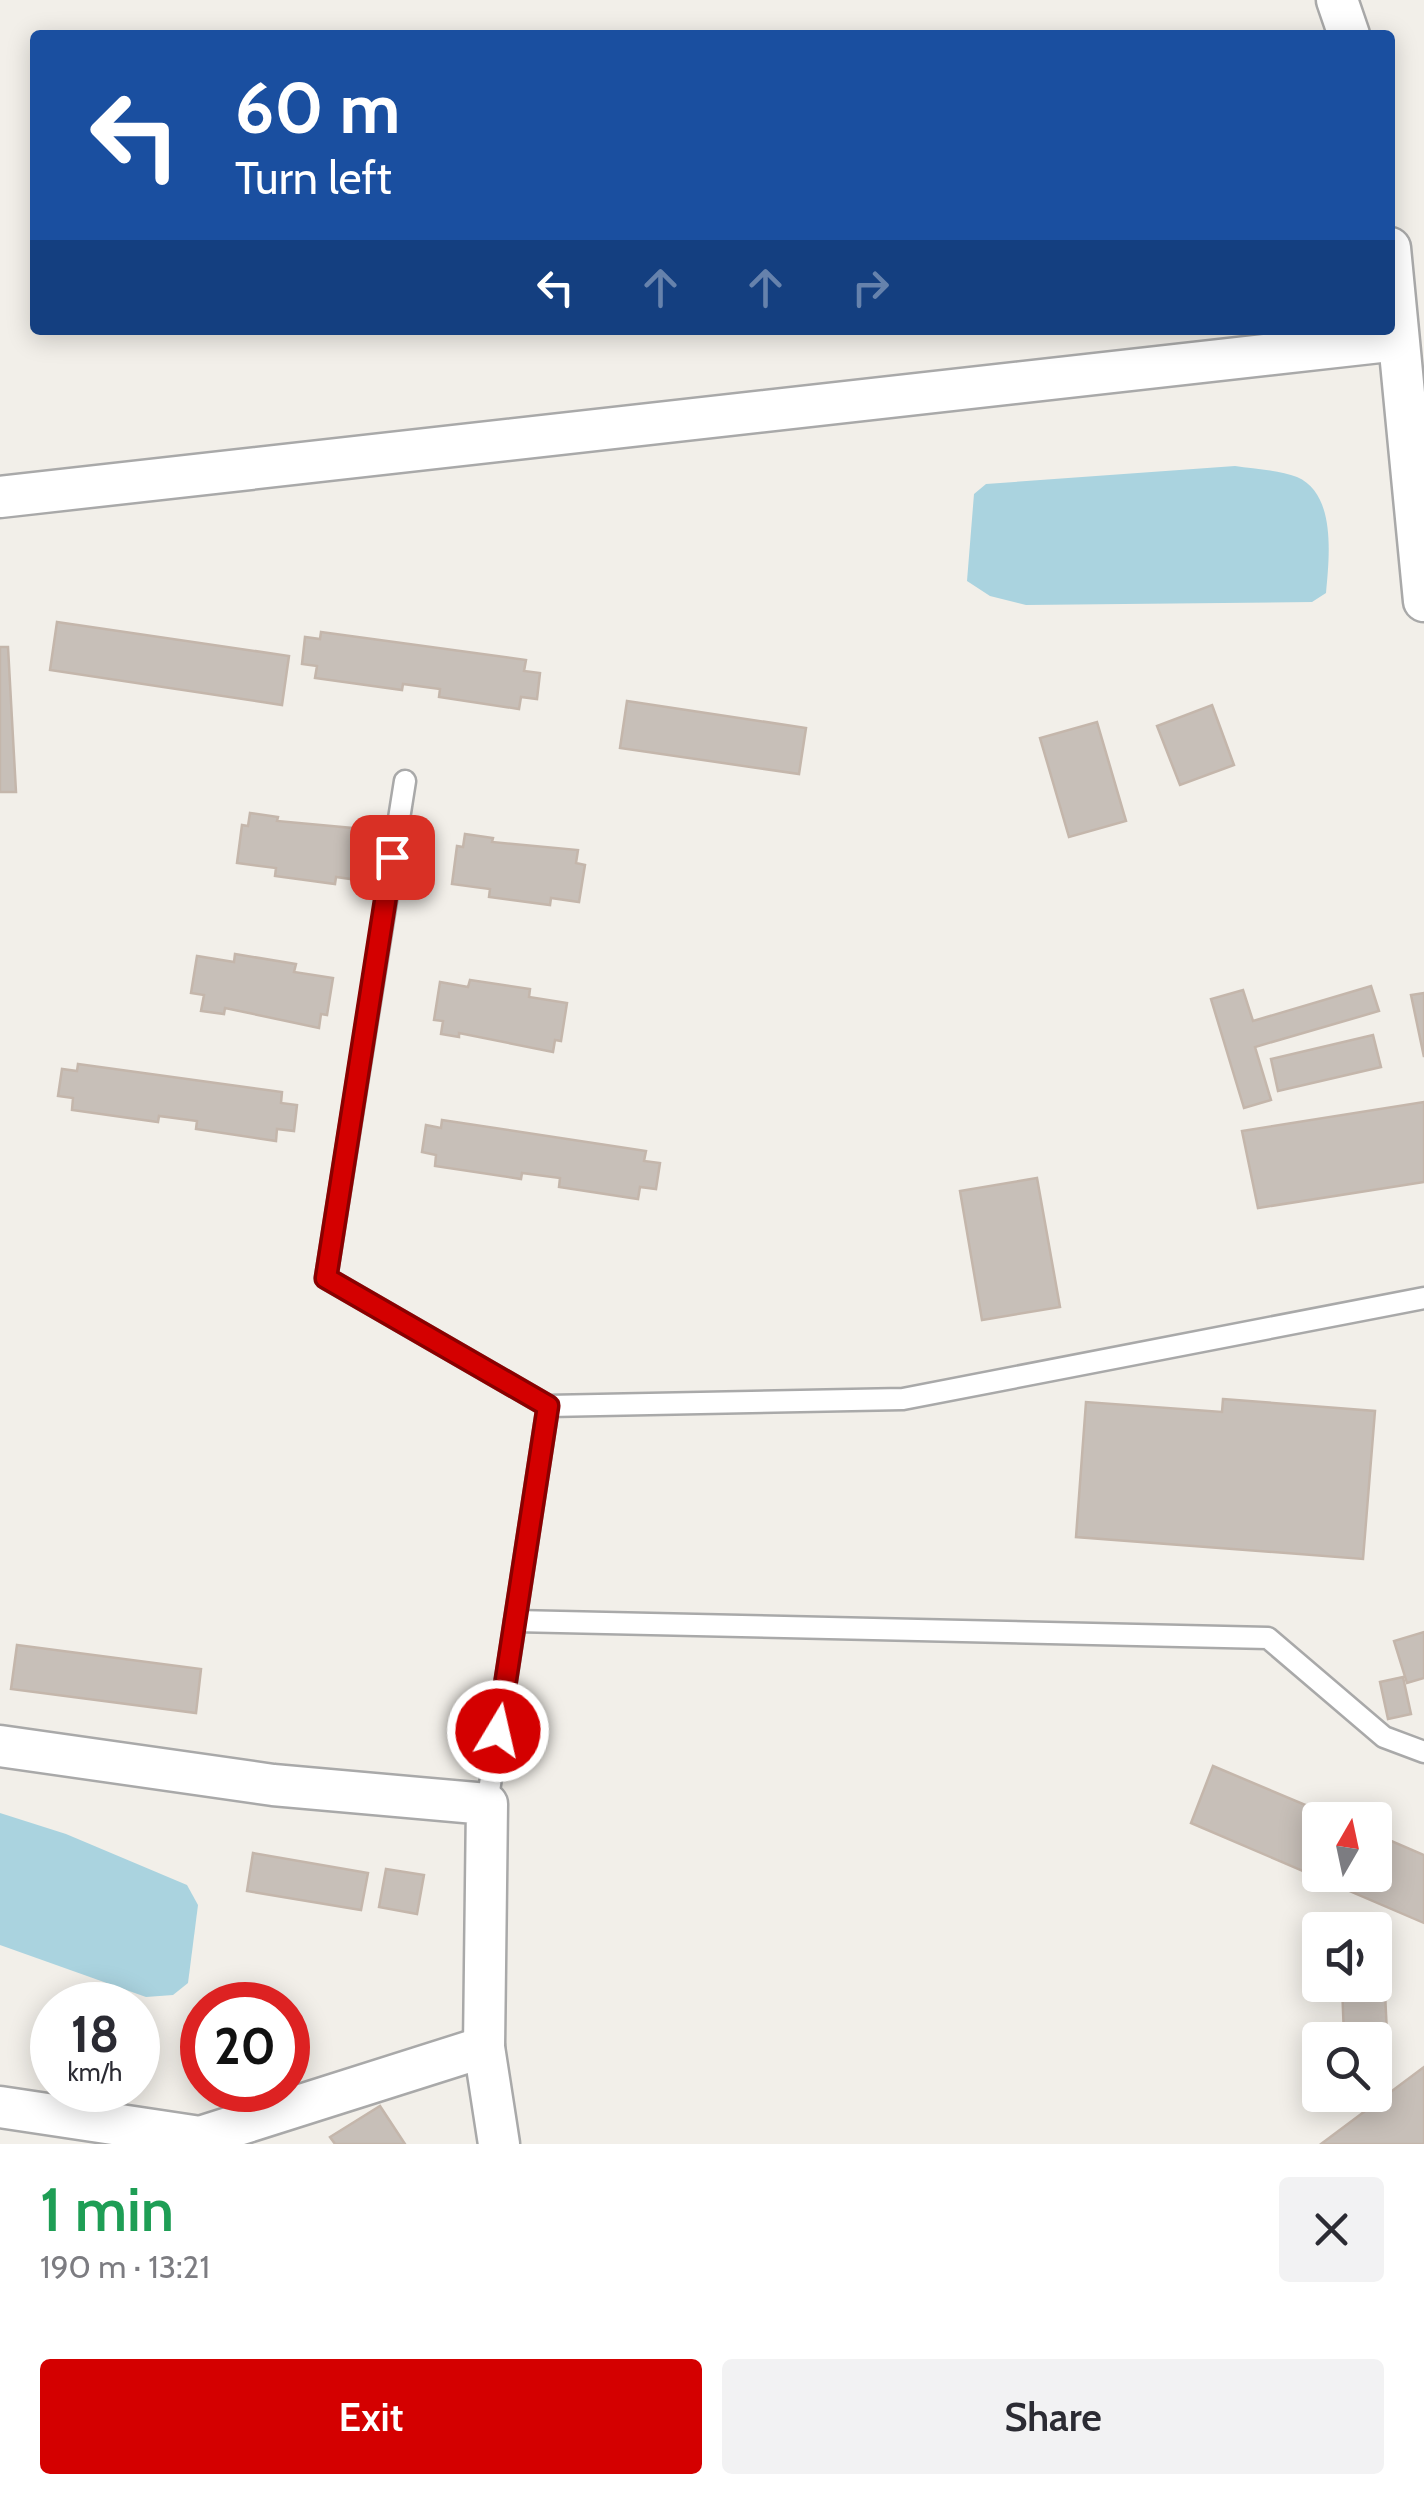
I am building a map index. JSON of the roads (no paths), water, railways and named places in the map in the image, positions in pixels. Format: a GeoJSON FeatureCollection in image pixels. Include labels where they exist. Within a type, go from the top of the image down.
{"type":"FeatureCollection","features":[{"type":"Feature","properties":{"kind":"street"},"geometry":{"type":"LineString","coordinates":[[1337,0],[1347,30]]}},
{"type":"Feature","properties":{"kind":"street"},"geometry":{"type":"LineString","coordinates":[[1395,306],[1424,600]]}},
{"type":"Feature","properties":{"kind":"street"},"geometry":{"type":"LineString","coordinates":[[0,496],[1398,340]]}},
{"type":"Feature","properties":{"kind":"street"},"geometry":{"type":"LineString","coordinates":[[0,1746],[273,1786],[486,1804],[484,2047],[499,2144]]}},
{"type":"Feature","properties":{"kind":"street"},"geometry":{"type":"LineString","coordinates":[[0,2107],[200,2136],[484,2047]]}},
{"type":"Feature","properties":{"kind":"lane"},"geometry":{"type":"LineString","coordinates":[[405,781],[326,1278],[548,1406],[903,1398],[1424,1298]]}},
{"type":"Feature","properties":{"kind":"lane"},"geometry":{"type":"LineString","coordinates":[[486,1804],[548,1406]]}},
{"type":"Feature","properties":{"kind":"lane"},"geometry":{"type":"LineString","coordinates":[[515,1621],[1268,1638],[1384,1737],[1424,1752]]}},
{"type":"Feature","properties":{"kind":"water"},"geometry":{"type":"Polygon","coordinates":[[[1235,466],[1297,477],[1310,485],[1319,498],[1328,529],[1326,593],[1312,602],[1026,605],[990,596],[967,581],[974,494],[986,484],[1235,466]]]}},
{"type":"Feature","properties":{"kind":"water"},"geometry":{"type":"Polygon","coordinates":[[[0,1813],[66,1834],[187,1885],[198,1905],[188,1982],[180,1982],[180,1989],[173,1995],[160,1996],[160,1982],[104,1982],[0,1945],[0,1813]]]}}]}
